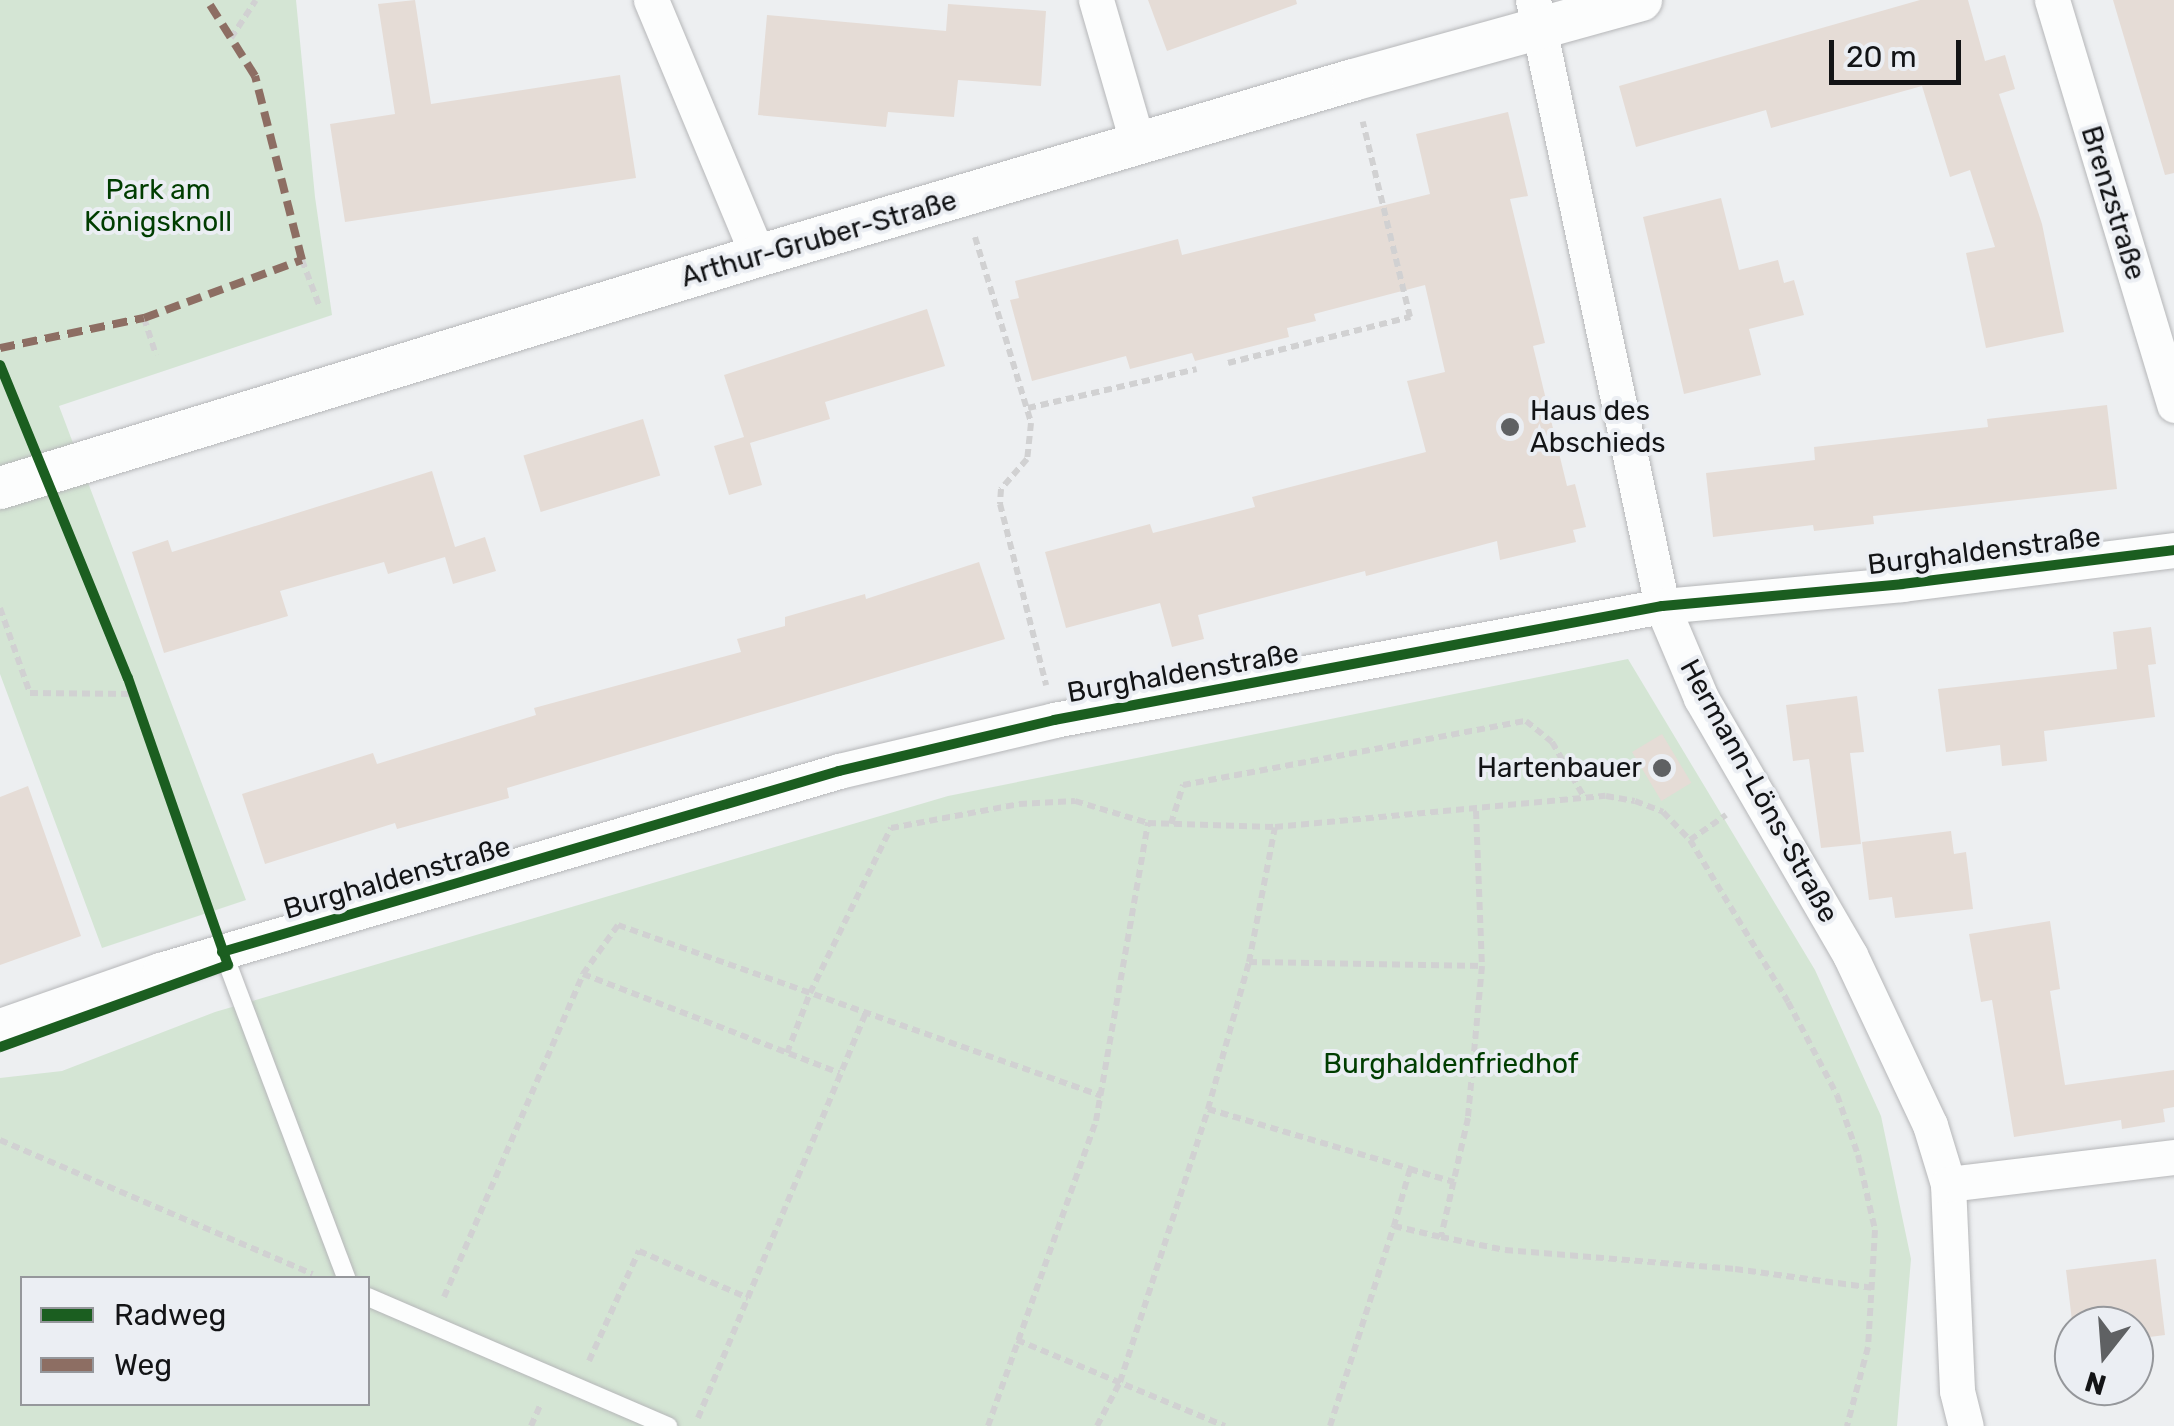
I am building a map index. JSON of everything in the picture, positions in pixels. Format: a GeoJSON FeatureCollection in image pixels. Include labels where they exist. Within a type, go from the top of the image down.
{"type":"FeatureCollection","features":[{"type":"Feature","properties":{"kind":"street"},"geometry":{"type":"LineString","coordinates":[[651,0],[758,256]]}},
{"type":"Feature","properties":{"kind":"street"},"geometry":{"type":"LineString","coordinates":[[1096,0],[1138,145]]}},
{"type":"Feature","properties":{"kind":"street","name":"Arthur-Gruber-Straße"},"geometry":{"type":"LineString","coordinates":[[0,488],[758,256],[1353,80],[1536,14],[1641,0]]}},
{"type":"Feature","properties":{"kind":"street","name":"Brenzstraße"},"geometry":{"type":"LineString","coordinates":[[2052,0],[2174,405]]}},
{"type":"Feature","properties":{"kind":"street","name":"Hermann-Löns-Straße"},"geometry":{"type":"LineString","coordinates":[[1536,14],[1662,606],[1701,698],[1850,954],[1930,1125],[1948,1184],[1957,1391],[1966,1426]]}},
{"type":"Feature","properties":{"kind":"street","name":"Burghaldenstraße"},"geometry":{"type":"LineString","coordinates":[[0,1026],[160,970],[839,771],[1054,720],[1662,606],[1866,588],[2174,550]]}},
{"type":"Feature","properties":{"kind":"street"},"geometry":{"type":"LineString","coordinates":[[1948,1184],[2174,1157]]}},
{"type":"Feature","properties":{"kind":"lane"},"geometry":{"type":"LineString","coordinates":[[228,965],[345,1276]]}},
{"type":"Feature","properties":{"kind":"lane"},"geometry":{"type":"LineString","coordinates":[[370,1298],[668,1426]]}},
{"type":"Feature","properties":{"kind":"path"},"geometry":{"type":"LineString","coordinates":[[231,38],[256,0]]}},
{"type":"Feature","properties":{"kind":"path"},"geometry":{"type":"LineString","coordinates":[[1228,362],[1410,317],[1353,80]]}},
{"type":"Feature","properties":{"kind":"path"},"geometry":{"type":"LineString","coordinates":[[962,197],[1028,408],[1032,444],[1027,460],[1001,489],[1000,504],[1054,720]]}},
{"type":"Feature","properties":{"kind":"path"},"geometry":{"type":"LineString","coordinates":[[302,260],[319,304]]}},
{"type":"Feature","properties":{"kind":"path"},"geometry":{"type":"LineString","coordinates":[[144,318],[156,355]]}},
{"type":"Feature","properties":{"kind":"path"},"geometry":{"type":"LineString","coordinates":[[1028,408],[1197,370]]}},
{"type":"Feature","properties":{"kind":"path"},"geometry":{"type":"LineString","coordinates":[[0,608],[30,693],[134,694]]}},
{"type":"Feature","properties":{"kind":"path"},"geometry":{"type":"LineString","coordinates":[[1170,824],[1183,785],[1526,721],[1552,742],[1584,797]]}},
{"type":"Feature","properties":{"kind":"path"},"geometry":{"type":"LineString","coordinates":[[787,1053],[810,993],[891,828],[1019,804],[1075,801],[1148,823],[1275,826],[1476,811],[1584,797],[1635,800],[1663,812],[1690,840],[1727,896],[1837,1095],[1858,1156],[1875,1230],[1874,1288],[1868,1348],[1847,1426]]}},
{"type":"Feature","properties":{"kind":"path"},"geometry":{"type":"LineString","coordinates":[[1442,1237],[1468,1118],[1482,966],[1476,811]]}},
{"type":"Feature","properties":{"kind":"path"},"geometry":{"type":"LineString","coordinates":[[988,1426],[1102,1096],[1148,823]]}},
{"type":"Feature","properties":{"kind":"path"},"geometry":{"type":"LineString","coordinates":[[1096,1426],[1120,1382],[1208,1109],[1249,962],[1275,826]]}},
{"type":"Feature","properties":{"kind":"path"},"geometry":{"type":"LineString","coordinates":[[432,1325],[583,974],[618,926],[1102,1096]]}},
{"type":"Feature","properties":{"kind":"path"},"geometry":{"type":"LineString","coordinates":[[1249,962],[1482,966]]}},
{"type":"Feature","properties":{"kind":"path"},"geometry":{"type":"LineString","coordinates":[[583,974],[840,1073]]}},
{"type":"Feature","properties":{"kind":"path"},"geometry":{"type":"LineString","coordinates":[[694,1426],[866,1013]]}},
{"type":"Feature","properties":{"kind":"path"},"geometry":{"type":"LineString","coordinates":[[1208,1109],[1454,1182]]}},
{"type":"Feature","properties":{"kind":"path"},"geometry":{"type":"LineString","coordinates":[[0,1140],[319,1276]]}},
{"type":"Feature","properties":{"kind":"path"},"geometry":{"type":"LineString","coordinates":[[1330,1426],[1410,1169]]}},
{"type":"Feature","properties":{"kind":"path"},"geometry":{"type":"LineString","coordinates":[[1394,1226],[1505,1250],[1735,1268],[1874,1288]]}},
{"type":"Feature","properties":{"kind":"path"},"geometry":{"type":"LineString","coordinates":[[577,1387],[639,1252],[748,1298]]}},
{"type":"Feature","properties":{"kind":"path"},"geometry":{"type":"LineString","coordinates":[[1018,1340],[1225,1426]]}},
{"type":"Feature","properties":{"kind":"green space","name":"Park am Königsknoll"},"geometry":{"type":"Polygon","coordinates":[[[0,0],[296,0],[315,197],[332,315],[59,406],[246,900],[102,948],[0,674],[0,0]]]}},
{"type":"Feature","properties":{"kind":"green space","name":"Burghaldenfriedhof"},"geometry":{"type":"Polygon","coordinates":[[[1628,659],[1815,970],[1881,1116],[1911,1259],[1897,1426],[0,1426],[0,1078],[62,1071],[215,1012],[948,796],[1628,659]]]}},
{"type":"Feature","properties":{"kind":"building"},"geometry":{"type":"Polygon","coordinates":[[[415,0],[431,104],[620,75],[636,178],[345,222],[330,124],[395,114],[378,4],[415,0]]]}},
{"type":"Feature","properties":{"kind":"building"},"geometry":{"type":"Polygon","coordinates":[[[1148,0],[1296,0],[1297,4],[1167,51],[1148,0]]]}},
{"type":"Feature","properties":{"kind":"building"},"geometry":{"type":"Polygon","coordinates":[[[1920,0],[1968,0],[1985,61],[2005,55],[2015,89],[1999,94],[2042,224],[2064,332],[1986,348],[1966,253],[1995,247],[1970,170],[1950,177],[1922,86],[1771,128],[1766,110],[1636,147],[1619,86],[1920,0]]]}},
{"type":"Feature","properties":{"kind":"building"},"geometry":{"type":"Polygon","coordinates":[[[2113,0],[2174,0],[2174,173],[2165,175],[2113,0]]]}},
{"type":"Feature","properties":{"kind":"building"},"geometry":{"type":"Polygon","coordinates":[[[948,4],[1046,11],[1041,86],[958,80],[954,117],[888,112],[886,127],[758,115],[767,15],[946,31],[948,4]]]}},
{"type":"Feature","properties":{"kind":"building"},"geometry":{"type":"Polygon","coordinates":[[[1508,112],[1528,196],[1510,199],[1545,343],[1533,346],[1567,486],[1575,484],[1586,527],[1573,530],[1576,542],[1500,560],[1497,541],[1366,576],[1365,571],[1198,615],[1204,639],[1172,647],[1160,603],[1066,628],[1045,552],[1150,524],[1153,533],[1255,507],[1252,497],[1426,452],[1407,381],[1445,372],[1425,285],[1314,314],[1316,321],[1287,328],[1289,337],[1195,361],[1192,353],[1130,369],[1126,356],[1032,381],[1010,300],[1019,298],[1015,281],[1178,239],[1182,255],[1430,194],[1416,134],[1508,112]]]}},
{"type":"Feature","properties":{"kind":"building"},"geometry":{"type":"Polygon","coordinates":[[[1721,198],[1739,270],[1778,260],[1784,283],[1794,280],[1804,315],[1749,329],[1761,375],[1684,394],[1643,217],[1721,198]]]}},
{"type":"Feature","properties":{"kind":"building"},"geometry":{"type":"Polygon","coordinates":[[[927,309],[945,366],[825,402],[830,419],[750,443],[762,485],[729,495],[714,446],[744,437],[724,375],[927,309]]]}},
{"type":"Feature","properties":{"kind":"building"},"geometry":{"type":"Polygon","coordinates":[[[2107,405],[2117,489],[1873,516],[1874,524],[1814,531],[1813,525],[1713,537],[1706,473],[1815,460],[1814,447],[1988,427],[1987,419],[2107,405]]]}},
{"type":"Feature","properties":{"kind":"building"},"geometry":{"type":"Polygon","coordinates":[[[643,419],[660,475],[541,512],[523,456],[643,419]]]}},
{"type":"Feature","properties":{"kind":"building"},"geometry":{"type":"Polygon","coordinates":[[[432,471],[455,547],[485,537],[496,571],[453,584],[445,557],[388,574],[384,562],[280,591],[288,616],[164,653],[132,552],[168,540],[172,552],[432,471]]]}},
{"type":"Feature","properties":{"kind":"building"},"geometry":{"type":"Polygon","coordinates":[[[979,562],[1005,639],[507,788],[509,798],[397,829],[395,823],[265,864],[242,794],[373,753],[377,764],[536,715],[534,708],[741,652],[737,639],[785,626],[785,617],[865,594],[866,599],[979,562]]]}},
{"type":"Feature","properties":{"kind":"building"},"geometry":{"type":"Polygon","coordinates":[[[2151,627],[2156,664],[2148,665],[2155,717],[2044,731],[2047,761],[2002,766],[2000,745],[1946,752],[1938,689],[2117,669],[2113,632],[2151,627]]]}},
{"type":"Feature","properties":{"kind":"building"},"geometry":{"type":"Polygon","coordinates":[[[1857,696],[1864,752],[1850,753],[1861,844],[1821,848],[1809,759],[1793,761],[1786,705],[1857,696]]]}},
{"type":"Feature","properties":{"kind":"building","name":"Hartenbauer"},"geometry":{"type":"Polygon","coordinates":[[[1662,734],[1691,783],[1661,801],[1632,752],[1662,734]]]}},
{"type":"Feature","properties":{"kind":"building"},"geometry":{"type":"Polygon","coordinates":[[[28,786],[81,936],[0,965],[0,797],[28,786]]]}},
{"type":"Feature","properties":{"kind":"building"},"geometry":{"type":"Polygon","coordinates":[[[1951,831],[1954,854],[1966,852],[1973,909],[1895,918],[1892,897],[1869,900],[1862,842],[1951,831]]]}},
{"type":"Feature","properties":{"kind":"building"},"geometry":{"type":"Polygon","coordinates":[[[2050,921],[2060,989],[2050,991],[2065,1085],[2174,1070],[2174,1107],[2163,1109],[2165,1122],[2122,1129],[2121,1120],[2014,1137],[1992,1000],[1981,1002],[1969,934],[2050,921]]]}},
{"type":"Feature","properties":{"kind":"building"},"geometry":{"type":"Polygon","coordinates":[[[2156,1259],[2165,1335],[2154,1336],[2154,1306],[2070,1306],[2066,1270],[2156,1259]]]}},
{"type":"Feature","properties":{"kind":"marked path"},"geometry":{"type":"LineString","coordinates":[[0,348],[144,318],[302,260],[255,76],[207,0]]}},
{"type":"Feature","properties":{"kind":"cycle path"},"geometry":{"type":"LineString","coordinates":[[0,365],[128,678],[228,965],[0,1047]]}},
{"type":"Feature","properties":{"kind":"cycle path"},"geometry":{"type":"LineString","coordinates":[[222,952],[839,771],[1054,720],[1662,606],[1902,584],[2174,550]]}},
{"type":"Feature","properties":{"kind":"place","name":"Haus des Abschieds"},"geometry":{"type":"Point","coordinates":[1510,427]}},
{"type":"Feature","properties":{"kind":"place","name":"Hartenbauer"},"geometry":{"type":"Point","coordinates":[1662,768]}}]}
